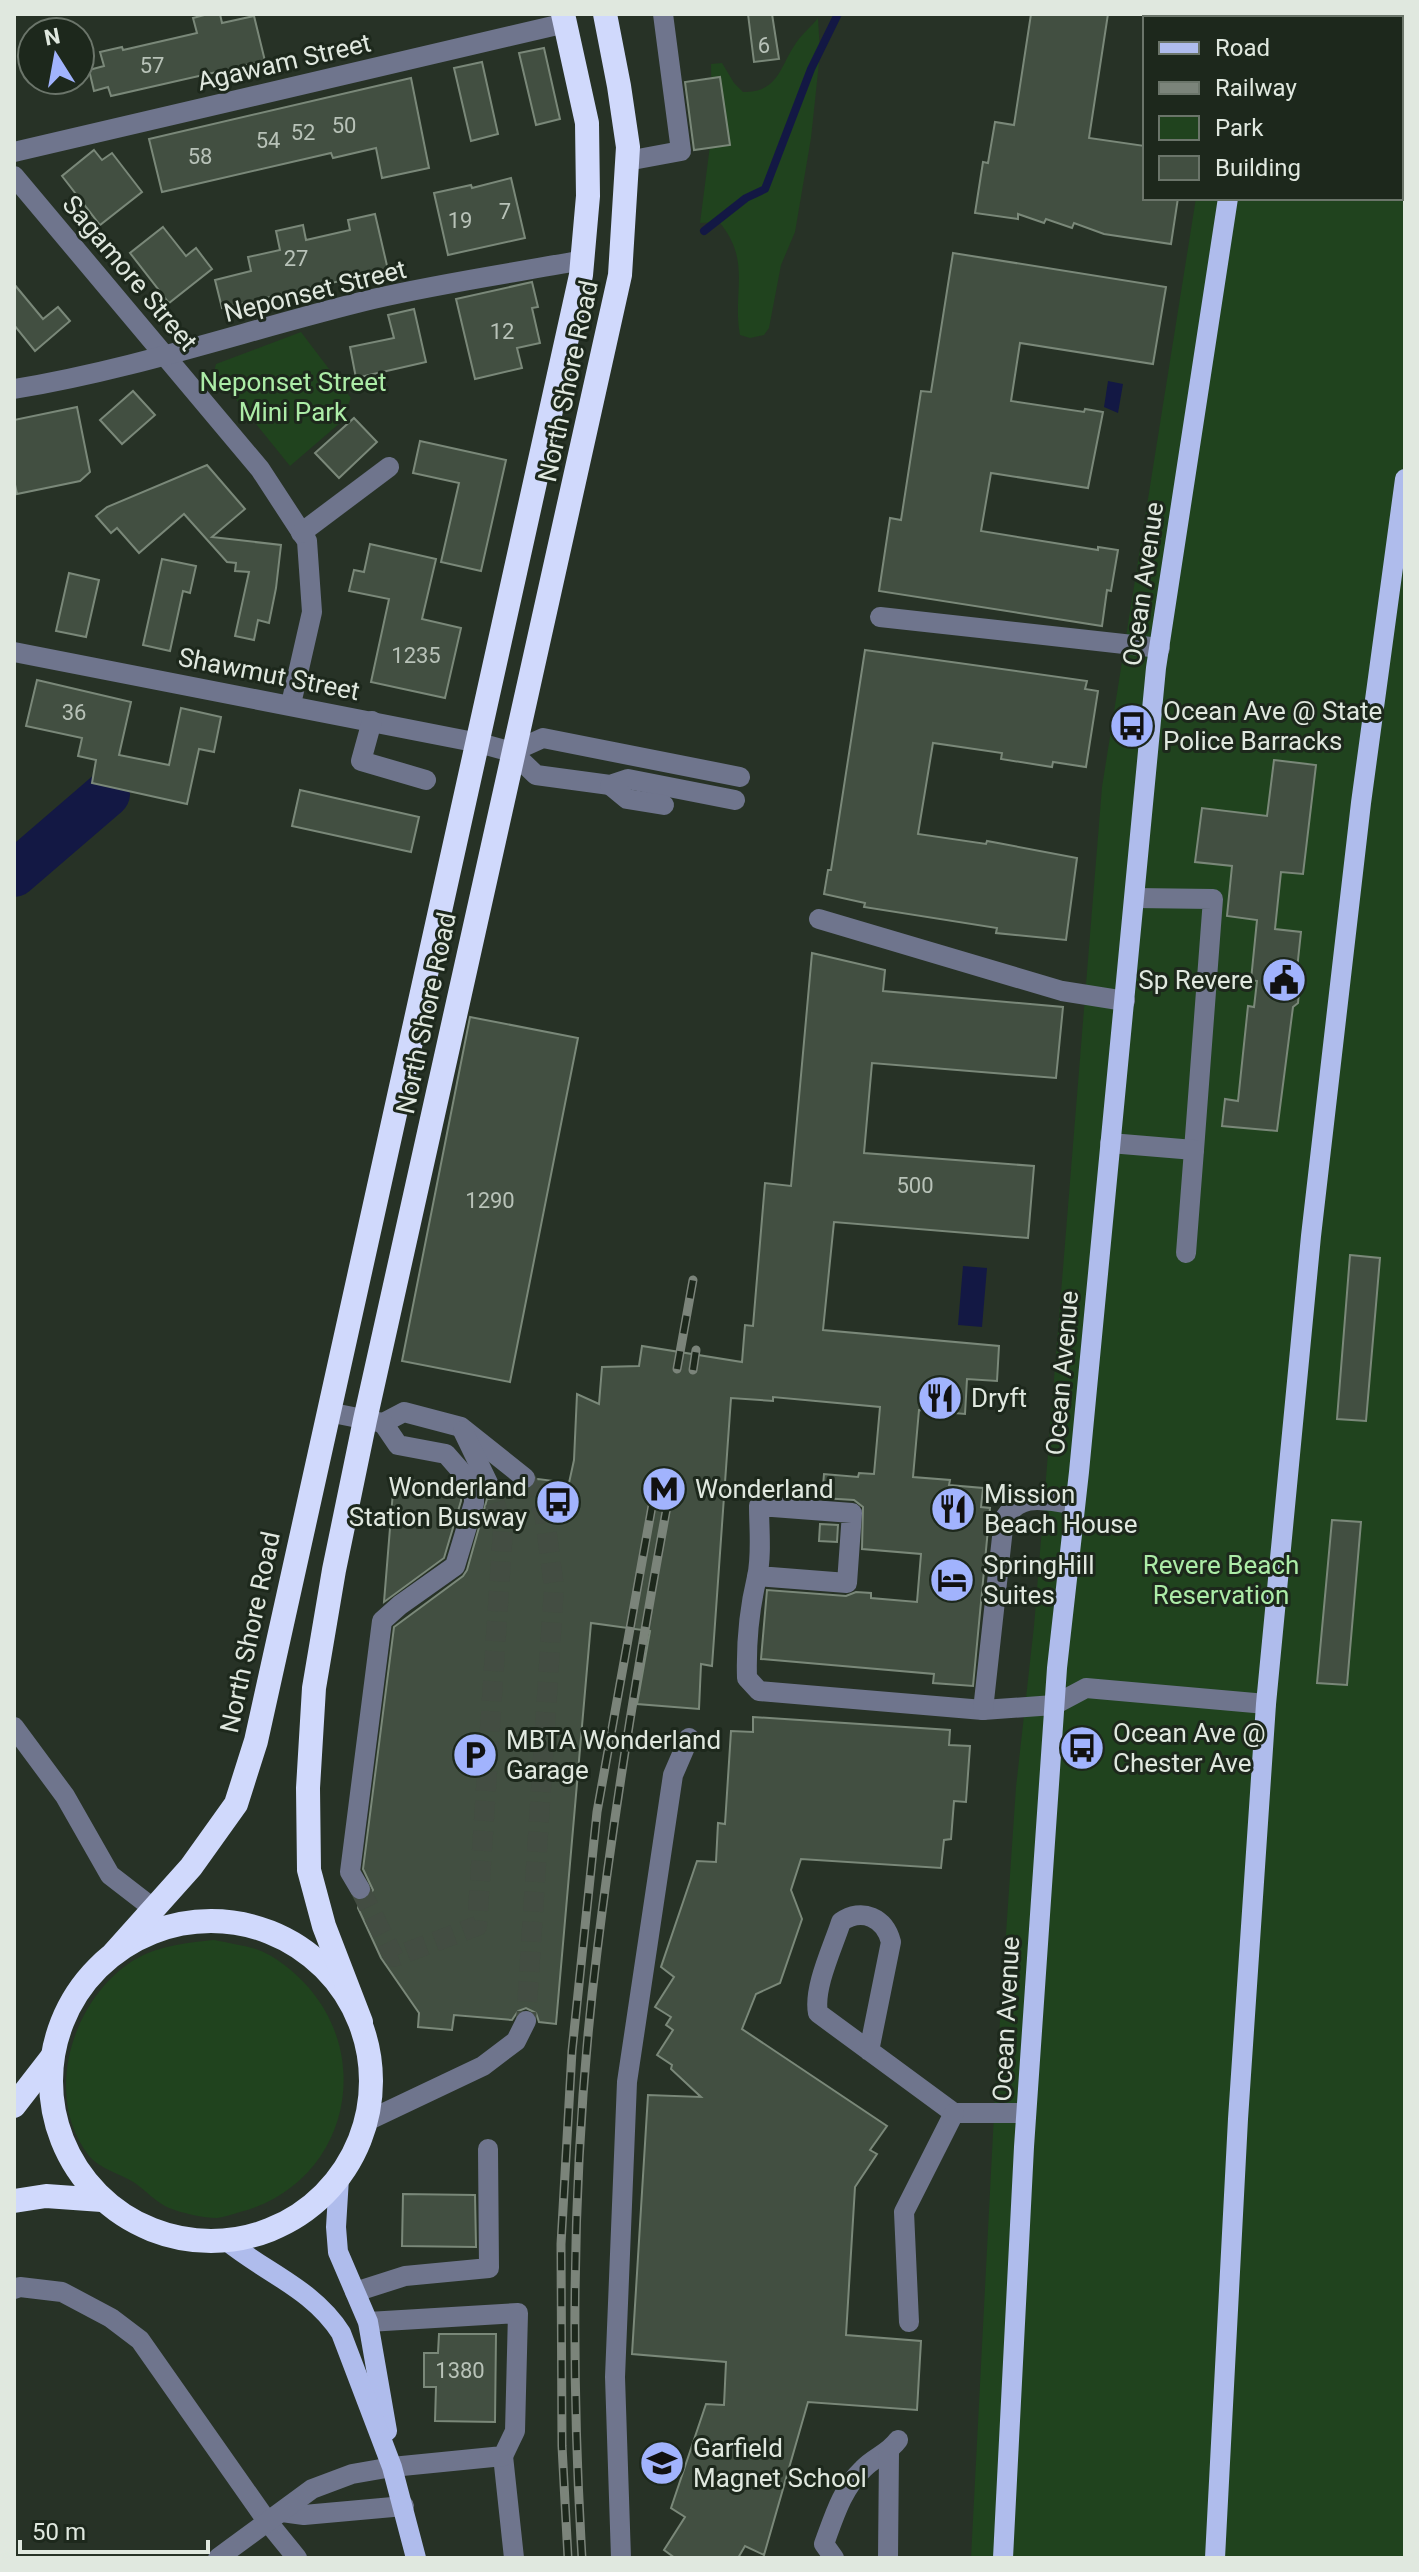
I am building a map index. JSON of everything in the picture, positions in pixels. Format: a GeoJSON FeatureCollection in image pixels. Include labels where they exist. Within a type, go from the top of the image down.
{"type":"FeatureCollection","features":[{"type":"Feature","properties":{"kind":"highway","name":"North Shore Road"},"geometry":{"type":"LineString","coordinates":[[361,2022],[324,1926],[309,1870],[308,1788],[314,1688],[334,1570],[374,1422],[512,752],[620,275],[628,147],[605,14]]}},
{"type":"Feature","properties":{"kind":"highway","name":"North Shore Road"},"geometry":{"type":"LineString","coordinates":[[114,1953],[191,1867],[236,1804],[256,1741],[556,396],[583,260],[588,196],[587,123],[564,19]]}},
{"type":"Feature","properties":{"kind":"highway"},"geometry":{"type":"LineString","coordinates":[[192,1922],[234,1922],[274,1934],[311,1955],[340,1985],[361,2022],[371,2060],[371,2100],[356,2151],[339,2178],[308,2210],[270,2231],[227,2241],[182,2239],[139,2225],[102,2200],[81,2177],[65,2150],[50,2088],[52,2057],[59,2027],[73,1999],[91,1974],[114,1953],[151,1933],[192,1922]]}},
{"type":"Feature","properties":{"kind":"highway"},"geometry":{"type":"LineString","coordinates":[[14,2106],[52,2057]]}},
{"type":"Feature","properties":{"kind":"highway"},"geometry":{"type":"LineString","coordinates":[[14,2201],[46,2196],[102,2200]]}},
{"type":"Feature","properties":{"kind":"main road","name":"Ocean Avenue"},"geometry":{"type":"LineString","coordinates":[[1003,2558],[1026,2113],[1054,1705],[1160,648],[1228,200]]}},
{"type":"Feature","properties":{"kind":"main road"},"geometry":{"type":"LineString","coordinates":[[1215,2558],[1238,2119],[1266,1704],[1314,1207],[1361,803],[1405,479]]}},
{"type":"Feature","properties":{"kind":"main road"},"geometry":{"type":"LineString","coordinates":[[339,2178],[338,2252],[368,2322],[392,2467]]}},
{"type":"Feature","properties":{"kind":"main road"},"geometry":{"type":"LineString","coordinates":[[227,2241],[251,2261],[295,2285],[331,2317],[341,2333],[392,2467],[416,2558]]}},
{"type":"Feature","properties":{"kind":"street"},"geometry":{"type":"LineString","coordinates":[[627,161],[681,151],[663,14]]}},
{"type":"Feature","properties":{"kind":"street","name":"Agawam Street"},"geometry":{"type":"LineString","coordinates":[[14,152],[564,19]]}},
{"type":"Feature","properties":{"kind":"street","name":"Sagamore Street"},"geometry":{"type":"LineString","coordinates":[[14,176],[260,469],[307,541],[312,612],[291,704]]}},
{"type":"Feature","properties":{"kind":"street","name":"Neponset Street"},"geometry":{"type":"LineString","coordinates":[[14,389],[167,357],[374,299],[583,260]]}},
{"type":"Feature","properties":{"kind":"street"},"geometry":{"type":"LineString","coordinates":[[301,533],[389,467]]}},
{"type":"Feature","properties":{"kind":"street"},"geometry":{"type":"LineString","coordinates":[[880,617],[1160,648]]}},
{"type":"Feature","properties":{"kind":"street","name":"Shawmut Street"},"geometry":{"type":"LineString","coordinates":[[14,652],[291,704],[512,752]]}},
{"type":"Feature","properties":{"kind":"street"},"geometry":{"type":"LineString","coordinates":[[372,721],[361,761],[426,780]]}},
{"type":"Feature","properties":{"kind":"street"},"geometry":{"type":"LineString","coordinates":[[735,800],[628,779],[610,785],[536,775],[512,752],[543,738],[740,777]]}},
{"type":"Feature","properties":{"kind":"street"},"geometry":{"type":"LineString","coordinates":[[610,785],[627,799],[664,805]]}},
{"type":"Feature","properties":{"kind":"street"},"geometry":{"type":"LineString","coordinates":[[1135,898],[1213,899],[1186,1253]]}},
{"type":"Feature","properties":{"kind":"street"},"geometry":{"type":"LineString","coordinates":[[819,919],[1062,991],[1125,1001]]}},
{"type":"Feature","properties":{"kind":"street"},"geometry":{"type":"LineString","coordinates":[[1110,1143],[1194,1150]]}},
{"type":"Feature","properties":{"kind":"street"},"geometry":{"type":"LineString","coordinates":[[328,1412],[374,1422],[404,1412],[461,1427],[525,1478]]}},
{"type":"Feature","properties":{"kind":"street"},"geometry":{"type":"LineString","coordinates":[[360,1889],[350,1872],[382,1621],[455,1566],[474,1503],[474,1486],[446,1454],[398,1445],[374,1422]]}},
{"type":"Feature","properties":{"kind":"street"},"geometry":{"type":"LineString","coordinates":[[461,1427],[490,1487]]}},
{"type":"Feature","properties":{"kind":"street"},"geometry":{"type":"LineString","coordinates":[[983,1710],[1004,1519],[1012,1506],[1029,1499],[1074,1504]]}},
{"type":"Feature","properties":{"kind":"street"},"geometry":{"type":"LineString","coordinates":[[757,1576],[847,1583],[852,1513],[759,1506],[757,1576],[752,1588],[746,1648],[747,1678],[759,1691],[983,1710],[1054,1705],[1086,1688],[1266,1704]]}},
{"type":"Feature","properties":{"kind":"street"},"geometry":{"type":"LineString","coordinates":[[14,1727],[65,1796],[110,1875],[154,1909]]}},
{"type":"Feature","properties":{"kind":"street"},"geometry":{"type":"LineString","coordinates":[[621,2558],[615,2377],[627,2082],[673,1775],[689,1738]]}},
{"type":"Feature","properties":{"kind":"street"},"geometry":{"type":"LineString","coordinates":[[869,2051],[891,1942],[888,1929],[877,1920],[860,1915],[841,1922],[816,2004],[818,2013],[869,2051],[954,2113],[1026,2113]]}},
{"type":"Feature","properties":{"kind":"street"},"geometry":{"type":"LineString","coordinates":[[367,2121],[483,2066],[516,2041],[526,2021]]}},
{"type":"Feature","properties":{"kind":"street"},"geometry":{"type":"LineString","coordinates":[[909,2322],[904,2212],[954,2113]]}},
{"type":"Feature","properties":{"kind":"street"},"geometry":{"type":"LineString","coordinates":[[355,2292],[405,2276],[489,2268],[488,2149]]}},
{"type":"Feature","properties":{"kind":"street"},"geometry":{"type":"LineString","coordinates":[[14,2289],[62,2292],[111,2318],[140,2340],[274,2517],[297,2558]]}},
{"type":"Feature","properties":{"kind":"street"},"geometry":{"type":"LineString","coordinates":[[368,2322],[518,2313],[515,2431],[503,2456],[514,2558]]}},
{"type":"Feature","properties":{"kind":"street"},"geometry":{"type":"LineString","coordinates":[[834,2558],[824,2544],[839,2500],[864,2467],[894,2446],[888,2558]]}},
{"type":"Feature","properties":{"kind":"street"},"geometry":{"type":"LineString","coordinates":[[218,2558],[312,2489],[352,2474],[503,2456]]}},
{"type":"Feature","properties":{"kind":"street"},"geometry":{"type":"LineString","coordinates":[[274,2517],[404,2506]]}},
{"type":"Feature","properties":{"kind":"green space","name":"Revere Beach Reservation"},"geometry":{"type":"Polygon","coordinates":[[[1405,14],[1405,2558],[971,2558],[995,2095],[1016,1787],[1034,1626],[1102,787],[1196,200],[1403,200],[1403,16],[1226,16],[1405,14]]]}},
{"type":"Feature","properties":{"kind":"green space"},"geometry":{"type":"Polygon","coordinates":[[[818,18],[820,53],[811,138],[795,232],[781,265],[769,328],[764,335],[750,338],[740,335],[738,263],[729,236],[719,222],[700,223],[712,130],[711,64],[722,63],[743,92],[764,88],[777,77],[796,43],[818,18]]]}},
{"type":"Feature","properties":{"kind":"green space","name":"Neponset Street Mini Park"},"geometry":{"type":"Polygon","coordinates":[[[301,332],[351,398],[340,423],[290,466],[214,372],[216,364],[301,332]]]}},
{"type":"Feature","properties":{"kind":"green space"},"geometry":{"type":"Polygon","coordinates":[[[214,1940],[271,1956],[309,1988],[329,2019],[341,2052],[344,2086],[338,2120],[324,2150],[303,2177],[275,2198],[217,2218],[169,2208],[135,2183],[94,2161],[75,2132],[68,2107],[66,2080],[78,2027],[108,1981],[128,1964],[148,1953],[180,1944],[214,1940]]]}},
{"type":"Feature","properties":{"kind":"shaded area"},"geometry":{"type":"Polygon","coordinates":[[[1108,381],[1123,384],[1118,413],[1104,407],[1108,381]]]}},
{"type":"Feature","properties":{"kind":"shaded area"},"geometry":{"type":"Polygon","coordinates":[[[81,796],[89,803],[88,816],[66,846],[14,894],[14,849],[69,798],[81,796]]]}},
{"type":"Feature","properties":{"kind":"shaded area"},"geometry":{"type":"Polygon","coordinates":[[[963,1266],[987,1268],[982,1327],[958,1325],[963,1266]]]}},
{"type":"Feature","properties":{"kind":"building"},"geometry":{"type":"Polygon","coordinates":[[[220,14],[222,23],[254,16],[265,61],[111,96],[108,87],[96,90],[96,68],[104,66],[100,52],[122,47],[123,50],[197,33],[193,18],[220,14]]]}},
{"type":"Feature","properties":{"kind":"building"},"geometry":{"type":"Polygon","coordinates":[[[748,14],[772,14],[779,59],[754,62],[748,14]]]}},
{"type":"Feature","properties":{"kind":"building"},"geometry":{"type":"Polygon","coordinates":[[[1031,14],[1108,14],[1089,138],[1143,146],[1143,200],[1178,200],[1171,244],[1104,234],[1074,223],[1072,228],[1046,219],[1044,223],[1018,214],[1018,219],[975,213],[983,162],[988,163],[995,122],[1014,125],[1031,14]]]}},
{"type":"Feature","properties":{"kind":"building"},"geometry":{"type":"Polygon","coordinates":[[[544,48],[560,119],[536,125],[519,53],[544,48]]]}},
{"type":"Feature","properties":{"kind":"building"},"geometry":{"type":"Polygon","coordinates":[[[482,62],[498,134],[471,141],[454,68],[482,62]]]}},
{"type":"Feature","properties":{"kind":"building"},"geometry":{"type":"Polygon","coordinates":[[[720,77],[730,145],[694,150],[685,82],[720,77]]]}},
{"type":"Feature","properties":{"kind":"building"},"geometry":{"type":"Polygon","coordinates":[[[411,78],[429,168],[382,178],[376,148],[333,158],[331,153],[162,192],[149,139],[411,78]]]}},
{"type":"Feature","properties":{"kind":"building"},"geometry":{"type":"Polygon","coordinates":[[[94,150],[102,160],[112,153],[142,192],[100,225],[62,176],[94,150]]]}},
{"type":"Feature","properties":{"kind":"building"},"geometry":{"type":"Polygon","coordinates":[[[511,178],[525,238],[448,255],[434,193],[511,178]]]}},
{"type":"Feature","properties":{"kind":"building"},"geometry":{"type":"Polygon","coordinates":[[[375,214],[388,270],[222,308],[215,280],[251,271],[248,257],[280,250],[276,231],[303,225],[306,240],[350,230],[348,220],[375,214]]]}},
{"type":"Feature","properties":{"kind":"building"},"geometry":{"type":"Polygon","coordinates":[[[163,227],[186,256],[196,248],[212,269],[169,303],[130,253],[163,227]]]}},
{"type":"Feature","properties":{"kind":"building"},"geometry":{"type":"Polygon","coordinates":[[[953,253],[1166,287],[1153,364],[1020,343],[1011,401],[1103,412],[1088,488],[991,473],[981,531],[1098,550],[1098,547],[1118,550],[1111,591],[1107,590],[1102,626],[879,591],[890,518],[901,520],[921,391],[931,392],[953,253]]]}},
{"type":"Feature","properties":{"kind":"building"},"geometry":{"type":"Polygon","coordinates":[[[532,282],[538,307],[532,308],[540,343],[517,348],[522,368],[475,379],[456,299],[532,282]]]}},
{"type":"Feature","properties":{"kind":"building"},"geometry":{"type":"Polygon","coordinates":[[[14,284],[43,319],[58,307],[70,321],[35,351],[14,325],[14,284]]]}},
{"type":"Feature","properties":{"kind":"building"},"geometry":{"type":"Polygon","coordinates":[[[414,309],[426,362],[356,378],[350,347],[394,338],[388,315],[414,309]]]}},
{"type":"Feature","properties":{"kind":"building"},"geometry":{"type":"Polygon","coordinates":[[[133,391],[155,415],[122,444],[100,420],[133,391]]]}},
{"type":"Feature","properties":{"kind":"building"},"geometry":{"type":"Polygon","coordinates":[[[77,407],[90,472],[80,481],[17,494],[14,480],[14,420],[77,407]]]}},
{"type":"Feature","properties":{"kind":"building"},"geometry":{"type":"Polygon","coordinates":[[[354,418],[377,442],[339,478],[315,453],[354,418]]]}},
{"type":"Feature","properties":{"kind":"building"},"geometry":{"type":"Polygon","coordinates":[[[420,441],[506,460],[481,571],[441,562],[459,483],[413,473],[420,441]]]}},
{"type":"Feature","properties":{"kind":"building"},"geometry":{"type":"Polygon","coordinates":[[[207,465],[245,509],[212,537],[281,545],[269,623],[258,620],[254,640],[235,636],[249,572],[235,571],[236,563],[227,562],[184,514],[139,553],[117,528],[111,533],[96,516],[107,507],[207,465]]]}},
{"type":"Feature","properties":{"kind":"building"},"geometry":{"type":"Polygon","coordinates":[[[370,544],[436,559],[422,619],[461,628],[445,698],[371,682],[389,599],[349,591],[354,570],[364,572],[370,544]]]}},
{"type":"Feature","properties":{"kind":"building"},"geometry":{"type":"Polygon","coordinates":[[[162,559],[196,566],[190,593],[183,591],[170,651],[143,645],[162,559]]]}},
{"type":"Feature","properties":{"kind":"building"},"geometry":{"type":"Polygon","coordinates":[[[69,573],[99,580],[86,637],[56,631],[69,573]]]}},
{"type":"Feature","properties":{"kind":"building"},"geometry":{"type":"Polygon","coordinates":[[[865,650],[1087,681],[1085,689],[1098,691],[1086,767],[1053,762],[1052,767],[1001,759],[1002,753],[933,743],[918,834],[986,844],[987,841],[1077,858],[1066,940],[996,933],[997,928],[864,907],[865,903],[824,894],[828,870],[831,870],[865,650]]]}},
{"type":"Feature","properties":{"kind":"building"},"geometry":{"type":"Polygon","coordinates":[[[37,680],[131,702],[119,755],[169,765],[181,708],[221,717],[214,752],[199,749],[187,804],[92,783],[96,760],[78,756],[82,738],[26,726],[37,680]]]}},
{"type":"Feature","properties":{"kind":"building"},"geometry":{"type":"Polygon","coordinates":[[[1274,760],[1316,765],[1303,874],[1281,872],[1275,929],[1301,932],[1295,988],[1299,992],[1298,1003],[1293,1007],[1277,1131],[1222,1126],[1225,1099],[1238,1101],[1248,1006],[1254,1007],[1257,981],[1251,980],[1257,920],[1227,916],[1232,866],[1195,862],[1202,808],[1267,816],[1274,760]]]}},
{"type":"Feature","properties":{"kind":"building"},"geometry":{"type":"Polygon","coordinates":[[[300,790],[419,817],[411,852],[292,826],[300,790]]]}},
{"type":"Feature","properties":{"kind":"building"},"geometry":{"type":"Polygon","coordinates":[[[812,953],[885,970],[883,991],[1063,1007],[1056,1078],[872,1063],[864,1153],[1034,1166],[1028,1238],[834,1222],[823,1330],[999,1346],[997,1381],[967,1379],[965,1414],[919,1410],[913,1477],[950,1480],[949,1485],[983,1488],[981,1507],[990,1508],[973,1686],[933,1683],[934,1674],[761,1659],[767,1590],[846,1596],[856,1592],[871,1593],[871,1598],[917,1602],[921,1554],[862,1549],[863,1507],[854,1500],[822,1498],[824,1474],[858,1477],[859,1473],[874,1474],[880,1407],[773,1397],[773,1401],[731,1398],[712,1666],[701,1664],[699,1709],[637,1704],[650,1631],[591,1623],[556,2024],[539,2022],[536,2013],[526,2008],[518,2011],[512,2020],[454,2015],[452,2030],[418,2027],[419,2013],[381,1958],[358,1908],[359,1902],[367,1900],[373,1890],[363,1869],[394,1627],[463,1576],[487,1499],[496,1498],[503,1488],[530,1490],[538,1479],[569,1483],[574,1460],[577,1394],[599,1404],[602,1367],[639,1366],[642,1346],[742,1362],[745,1325],[753,1326],[765,1183],[791,1186],[812,953]]]}},
{"type":"Feature","properties":{"kind":"building"},"geometry":{"type":"Polygon","coordinates":[[[470,1017],[578,1038],[510,1382],[402,1361],[470,1017]]]}},
{"type":"Feature","properties":{"kind":"building"},"geometry":{"type":"Polygon","coordinates":[[[1350,1255],[1380,1258],[1366,1421],[1337,1419],[1350,1255]]]}},
{"type":"Feature","properties":{"kind":"building"},"geometry":{"type":"Polygon","coordinates":[[[394,1479],[455,1484],[461,1491],[461,1501],[444,1558],[384,1602],[394,1479]]]}},
{"type":"Feature","properties":{"kind":"building"},"geometry":{"type":"Polygon","coordinates":[[[1332,1520],[1361,1522],[1347,1685],[1317,1683],[1332,1520]]]}},
{"type":"Feature","properties":{"kind":"building"},"geometry":{"type":"Polygon","coordinates":[[[820,1524],[838,1525],[837,1542],[819,1541],[820,1524]]]}},
{"type":"Feature","properties":{"kind":"building"},"geometry":{"type":"Polygon","coordinates":[[[753,1717],[950,1730],[949,1745],[970,1746],[966,1802],[954,1801],[951,1839],[944,1840],[941,1868],[801,1859],[791,1890],[802,1919],[780,1983],[756,1994],[742,2029],[887,2126],[870,2150],[877,2154],[855,2187],[846,2335],[921,2341],[917,2410],[808,2402],[764,2555],[745,2546],[738,2558],[675,2558],[664,2550],[685,2517],[671,2508],[706,2404],[724,2405],[726,2362],[632,2354],[648,2095],[701,2097],[671,2069],[672,2065],[657,2055],[673,2030],[666,2025],[671,2017],[655,2007],[674,1977],[661,1967],[697,1861],[716,1862],[718,1823],[725,1824],[731,1731],[753,1732],[753,1717]]]}},
{"type":"Feature","properties":{"kind":"building"},"geometry":{"type":"Polygon","coordinates":[[[403,2194],[475,2195],[476,2247],[402,2246],[403,2194]]]}},
{"type":"Feature","properties":{"kind":"building"},"geometry":{"type":"Polygon","coordinates":[[[439,2334],[496,2334],[495,2422],[435,2421],[436,2387],[424,2387],[424,2353],[438,2353],[439,2334]]]}},
{"type":"Feature","properties":{"kind":"waterway"},"geometry":{"type":"LineString","coordinates":[[704,231],[746,198],[765,189],[811,69],[838,14]]}},
{"type":"Feature","properties":{"kind":"waterway"},"geometry":{"type":"LineString","coordinates":[[14,874],[107,794]]}},
{"type":"Feature","properties":{"kind":"tunnel"},"geometry":{"type":"LineString","coordinates":[[525,1478],[544,1512],[554,1587],[526,2021]]}},
{"type":"Feature","properties":{"kind":"tunnel"},"geometry":{"type":"LineString","coordinates":[[360,1889],[394,1957],[477,1926],[503,1529],[490,1487]]}},
{"type":"Feature","properties":{"kind":"railway"},"geometry":{"type":"LineString","coordinates":[[677,1369],[693,1280]]}},
{"type":"Feature","properties":{"kind":"railway"},"geometry":{"type":"LineString","coordinates":[[693,1370],[696,1350]]}},
{"type":"Feature","properties":{"kind":"railway"},"geometry":{"type":"LineString","coordinates":[[568,2558],[562,2446],[561,2244],[572,2051],[597,1812],[656,1484]]}},
{"type":"Feature","properties":{"kind":"railway"},"geometry":{"type":"LineString","coordinates":[[582,2558],[575,2331],[582,2103],[604,1894],[671,1485]]}},
{"type":"Feature","properties":{"kind":"place","name":"Ocean Ave @ State Police Barracks"},"geometry":{"type":"Point","coordinates":[1132,726]}},
{"type":"Feature","properties":{"kind":"place","name":"Sp Revere"},"geometry":{"type":"Point","coordinates":[1284,980]}},
{"type":"Feature","properties":{"kind":"place","name":"Dryft"},"geometry":{"type":"Point","coordinates":[940,1398]}},
{"type":"Feature","properties":{"kind":"place","name":"Wonderland"},"geometry":{"type":"Point","coordinates":[664,1489]}},
{"type":"Feature","properties":{"kind":"place","name":"Wonderland Station Busway"},"geometry":{"type":"Point","coordinates":[558,1502]}},
{"type":"Feature","properties":{"kind":"place","name":"Mission Beach House"},"geometry":{"type":"Point","coordinates":[953,1509]}},
{"type":"Feature","properties":{"kind":"place","name":"SpringHill Suites"},"geometry":{"type":"Point","coordinates":[952,1580]}},
{"type":"Feature","properties":{"kind":"place","name":"Ocean Ave @ Chester Ave"},"geometry":{"type":"Point","coordinates":[1082,1748]}},
{"type":"Feature","properties":{"kind":"place","name":"MBTA Wonderland Garage"},"geometry":{"type":"Point","coordinates":[475,1755]}},
{"type":"Feature","properties":{"kind":"place","name":"Garfield Magnet School"},"geometry":{"type":"Point","coordinates":[662,2463]}}]}
